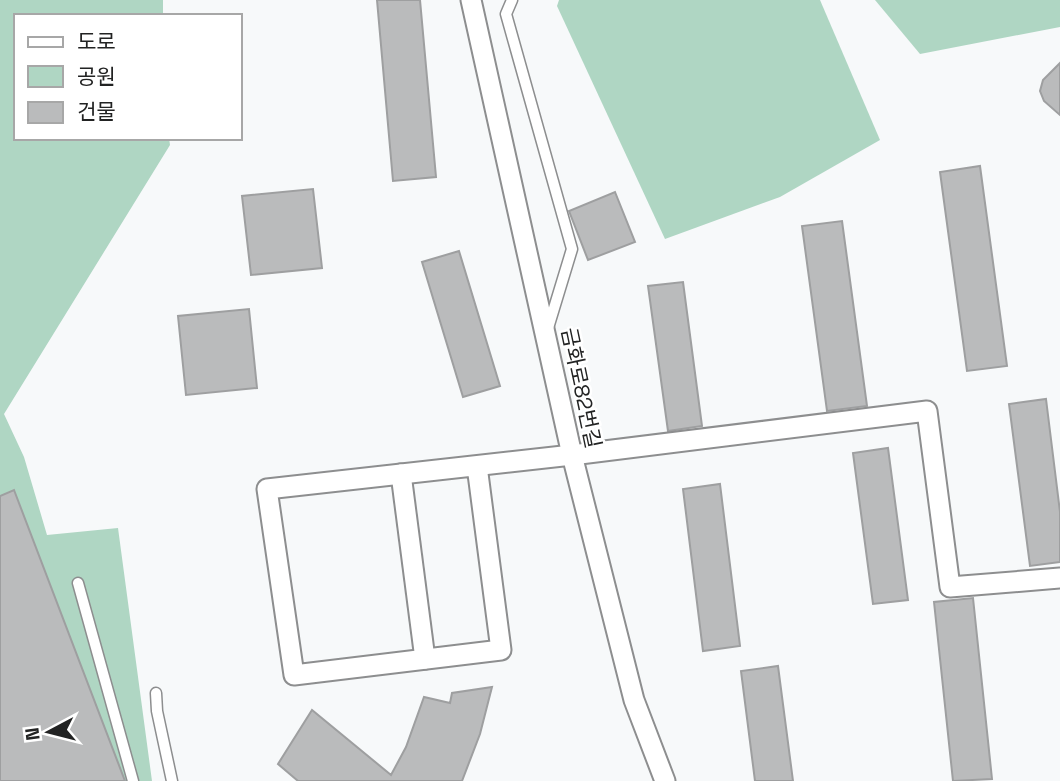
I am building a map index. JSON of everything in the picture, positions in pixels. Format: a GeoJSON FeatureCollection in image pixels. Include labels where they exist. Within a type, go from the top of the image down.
{"type":"FeatureCollection","features":[{"type":"Feature","properties":{"kind":"street","name":"금화로82번길"},"geometry":{"type":"LineString","coordinates":[[471,0],[572,455],[634,700],[665,781]]}},
{"type":"Feature","properties":{"kind":"street"},"geometry":{"type":"LineString","coordinates":[[477,466],[501,650],[294,675],[267,489],[927,411],[950,587],[1060,578]]}},
{"type":"Feature","properties":{"kind":"street"},"geometry":{"type":"LineString","coordinates":[[401,474],[425,659]]}},
{"type":"Feature","properties":{"kind":"lane"},"geometry":{"type":"LineString","coordinates":[[512,0],[506,14],[572,249],[546,335]]}},
{"type":"Feature","properties":{"kind":"lane"},"geometry":{"type":"LineString","coordinates":[[78,583],[133,781]]}},
{"type":"Feature","properties":{"kind":"lane"},"geometry":{"type":"LineString","coordinates":[[156,693],[172,781]]}},
{"type":"Feature","properties":{"kind":"green space"},"geometry":{"type":"Polygon","coordinates":[[[0,0],[163,0],[163,14],[14,14],[14,140],[169,140],[170,145],[4,414],[24,457],[47,535],[118,528],[152,781],[0,781],[0,0]]]}},
{"type":"Feature","properties":{"kind":"green space"},"geometry":{"type":"Polygon","coordinates":[[[559,0],[820,0],[880,140],[780,197],[665,239],[557,6],[559,0]]]}},
{"type":"Feature","properties":{"kind":"green space"},"geometry":{"type":"Polygon","coordinates":[[[875,0],[1060,0],[1060,27],[920,54],[875,0]]]}},
{"type":"Feature","properties":{"kind":"building"},"geometry":{"type":"Polygon","coordinates":[[[377,0],[420,0],[436,177],[393,181],[377,0]]]}},
{"type":"Feature","properties":{"kind":"building"},"geometry":{"type":"Polygon","coordinates":[[[1060,63],[1060,115],[1044,101],[1040,91],[1043,80],[1060,63]]]}},
{"type":"Feature","properties":{"kind":"building"},"geometry":{"type":"Polygon","coordinates":[[[980,166],[1007,366],[967,371],[940,172],[980,166]]]}},
{"type":"Feature","properties":{"kind":"building"},"geometry":{"type":"Polygon","coordinates":[[[313,189],[322,268],[251,275],[242,196],[313,189]]]}},
{"type":"Feature","properties":{"kind":"building"},"geometry":{"type":"Polygon","coordinates":[[[615,192],[635,242],[588,260],[569,211],[615,192]]]}},
{"type":"Feature","properties":{"kind":"building"},"geometry":{"type":"Polygon","coordinates":[[[842,221],[867,406],[827,411],[802,226],[842,221]]]}},
{"type":"Feature","properties":{"kind":"building"},"geometry":{"type":"Polygon","coordinates":[[[459,251],[500,386],[463,397],[422,262],[459,251]]]}},
{"type":"Feature","properties":{"kind":"building"},"geometry":{"type":"Polygon","coordinates":[[[683,282],[702,426],[668,431],[648,286],[683,282]]]}},
{"type":"Feature","properties":{"kind":"building"},"geometry":{"type":"Polygon","coordinates":[[[249,309],[257,388],[186,395],[178,316],[249,309]]]}},
{"type":"Feature","properties":{"kind":"building"},"geometry":{"type":"Polygon","coordinates":[[[1046,399],[1060,512],[1060,562],[1030,566],[1009,404],[1046,399]]]}},
{"type":"Feature","properties":{"kind":"building"},"geometry":{"type":"Polygon","coordinates":[[[888,448],[908,600],[873,604],[853,453],[888,448]]]}},
{"type":"Feature","properties":{"kind":"building"},"geometry":{"type":"Polygon","coordinates":[[[720,484],[740,646],[703,651],[683,489],[720,484]]]}},
{"type":"Feature","properties":{"kind":"building"},"geometry":{"type":"Polygon","coordinates":[[[14,490],[125,781],[0,781],[0,496],[14,490]]]}},
{"type":"Feature","properties":{"kind":"building"},"geometry":{"type":"Polygon","coordinates":[[[973,598],[992,779],[953,781],[934,602],[973,598]]]}},
{"type":"Feature","properties":{"kind":"building"},"geometry":{"type":"Polygon","coordinates":[[[778,666],[793,781],[755,781],[741,671],[778,666]]]}},
{"type":"Feature","properties":{"kind":"building"},"geometry":{"type":"Polygon","coordinates":[[[492,687],[480,734],[462,781],[298,781],[278,764],[312,710],[391,775],[406,747],[424,697],[450,703],[452,693],[492,687]]]}}]}
